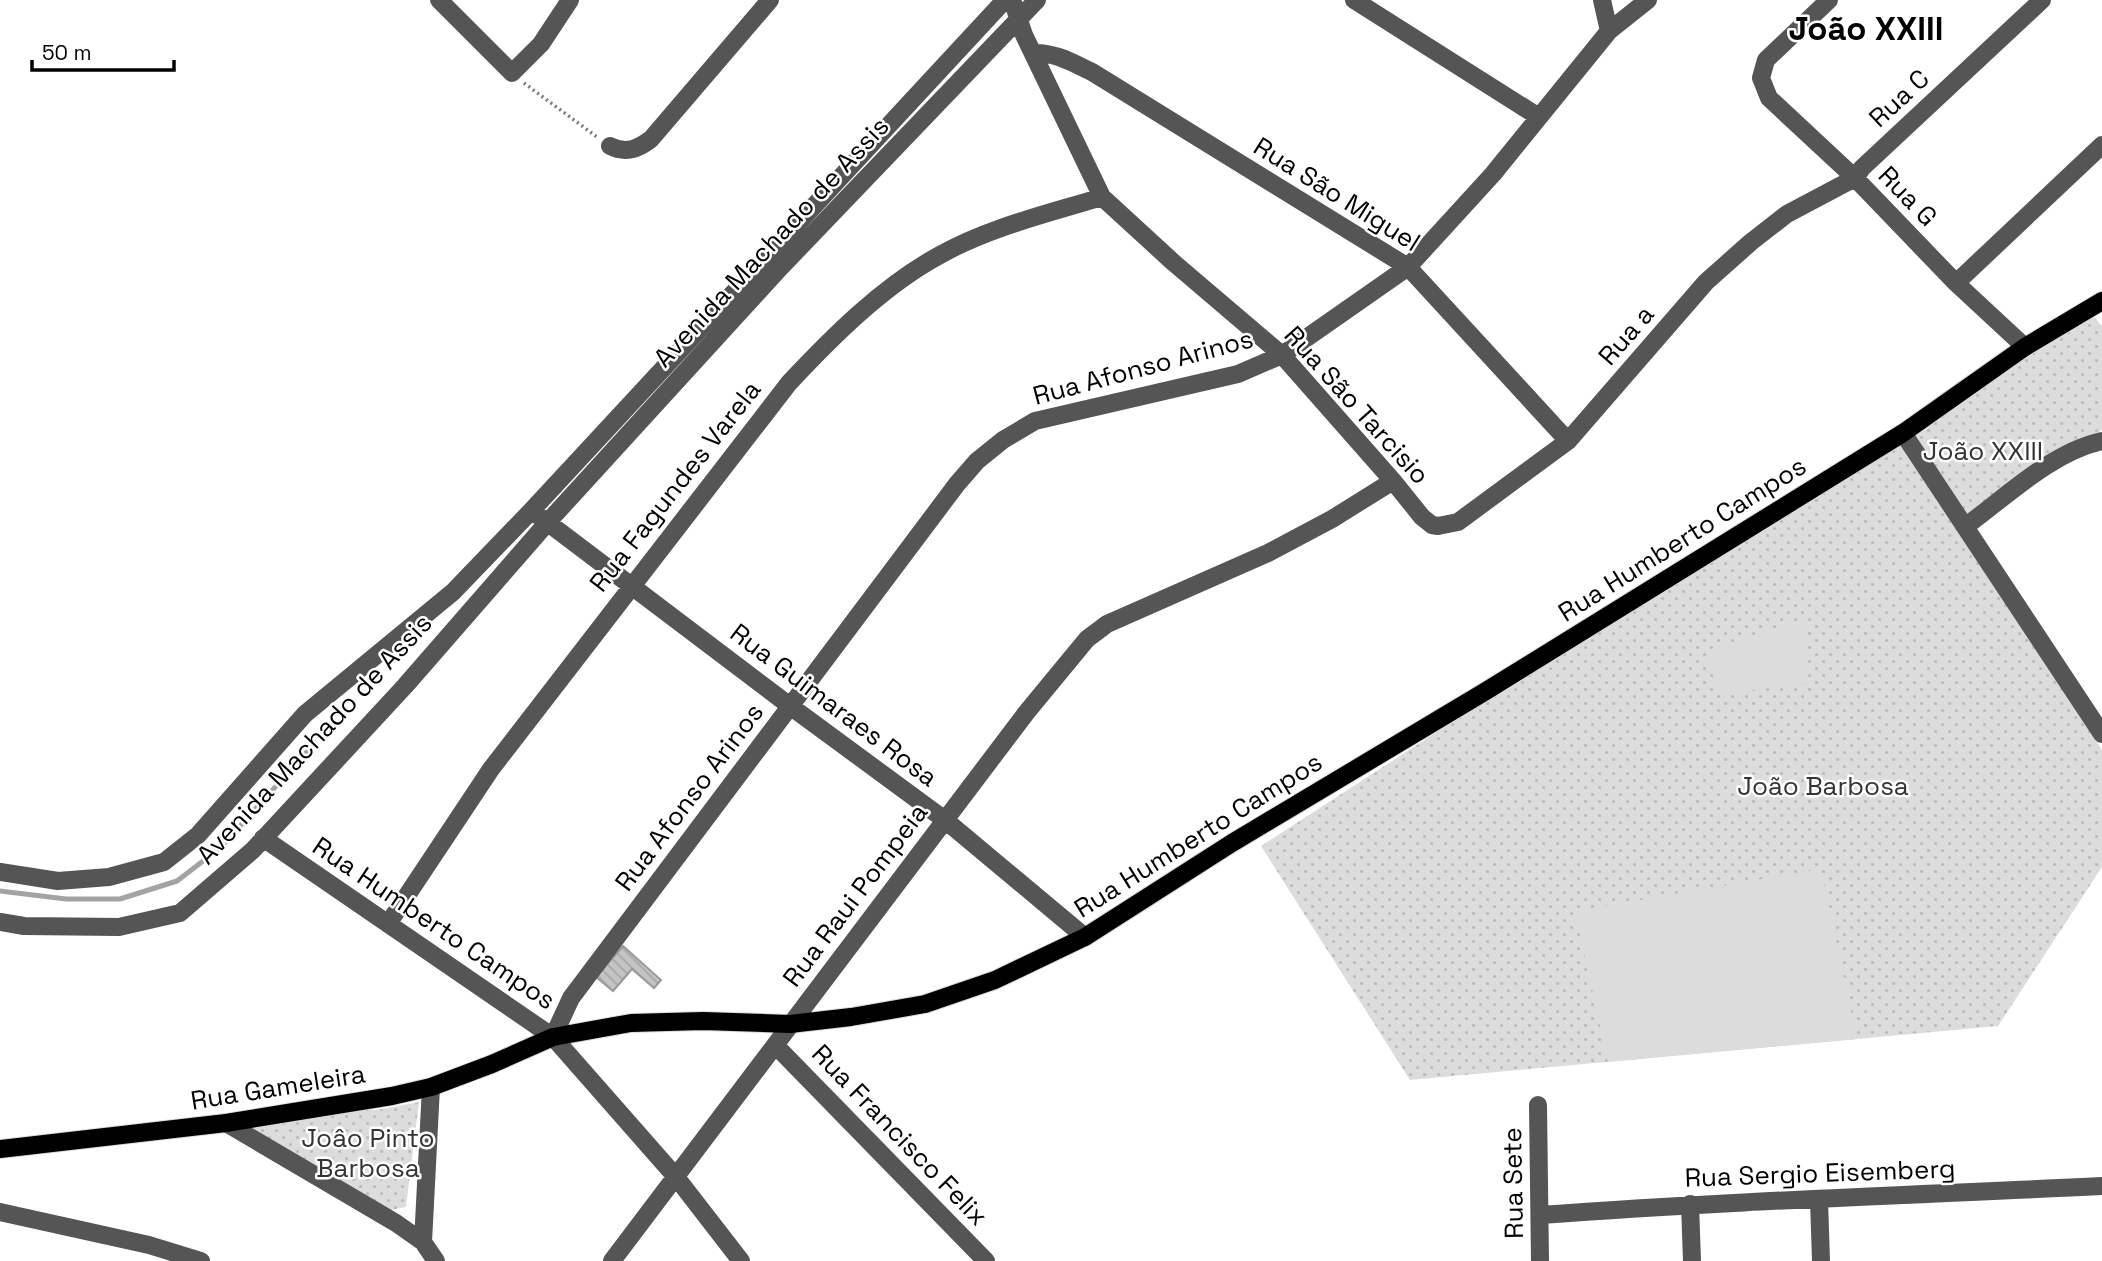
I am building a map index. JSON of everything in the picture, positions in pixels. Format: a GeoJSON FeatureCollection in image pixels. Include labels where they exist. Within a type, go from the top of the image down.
{"type":"FeatureCollection","features":[{"type":"Feature","properties":{"kind":"main road","name":"Rua Humberto Campos"},"geometry":{"type":"LineString","coordinates":[[553,1037],[631,1023],[703,1021],[790,1024],[851,1017],[925,1004],[995,980],[1085,937],[1232,843],[1486,691],[1903,433],[2025,347],[2102,302]]}},
{"type":"Feature","properties":{"kind":"main road","name":"Rua Gameleira"},"geometry":{"type":"LineString","coordinates":[[1,1145],[226,1123],[392,1096],[431,1087],[492,1065],[553,1037]]}},
{"type":"Feature","properties":{"kind":"street"},"geometry":{"type":"LineString","coordinates":[[439,0],[512,73],[541,44],[570,0]]}},
{"type":"Feature","properties":{"kind":"street"},"geometry":{"type":"LineString","coordinates":[[610,146],[627,150],[638,148],[652,139],[770,0]]}},
{"type":"Feature","properties":{"kind":"street","name":"Avenida Machado de Assis"},"geometry":{"type":"LineString","coordinates":[[0,872],[58,881],[108,877],[164,862],[198,835],[305,714],[453,592],[1005,0]]}},
{"type":"Feature","properties":{"kind":"street","name":"Rua São Tarcisio"},"geometry":{"type":"LineString","coordinates":[[1012,0],[1033,53],[1102,197],[1174,263],[1282,355],[1422,517],[1438,526]]}},
{"type":"Feature","properties":{"kind":"street","name":"Avenida Machado de Assis"},"geometry":{"type":"LineString","coordinates":[[0,922],[24,926],[119,927],[180,913],[263,838],[405,686],[547,523],[780,268],[1037,0]]}},
{"type":"Feature","properties":{"kind":"street"},"geometry":{"type":"LineString","coordinates":[[1354,0],[1539,117]]}},
{"type":"Feature","properties":{"kind":"street"},"geometry":{"type":"LineString","coordinates":[[1602,0],[1609,31]]}},
{"type":"Feature","properties":{"kind":"street","name":"Rua Afonso Arinos"},"geometry":{"type":"LineString","coordinates":[[553,1037],[571,998],[977,461],[1003,440],[1035,421],[1238,374],[1282,355],[1408,267],[1493,174],[1609,31],[1648,0]]}},
{"type":"Feature","properties":{"kind":"street","name":"Rua G"},"geometry":{"type":"LineString","coordinates":[[1829,0],[1766,60],[1760,78],[1769,98],[1855,178],[1956,283],[2025,347]]}},
{"type":"Feature","properties":{"kind":"street","name":"Rua C"},"geometry":{"type":"LineString","coordinates":[[1855,178],[1862,168],[2042,0]]}},
{"type":"Feature","properties":{"kind":"street","name":"Rua São Miguel"},"geometry":{"type":"LineString","coordinates":[[1033,53],[1060,57],[1093,72],[1408,267],[1568,441]]}},
{"type":"Feature","properties":{"kind":"street"},"geometry":{"type":"LineString","coordinates":[[1956,283],[2102,145]]}},
{"type":"Feature","properties":{"kind":"street","name":"Rua a"},"geometry":{"type":"LineString","coordinates":[[1438,526],[1458,522],[1568,441],[1715,274],[1787,214],[1855,178]]}},
{"type":"Feature","properties":{"kind":"street","name":"Rua Fagundes Varela"},"geometry":{"type":"LineString","coordinates":[[388,925],[491,769],[789,383],[847,323],[938,255],[991,231],[1102,197]]}},
{"type":"Feature","properties":{"kind":"street"},"geometry":{"type":"LineString","coordinates":[[1903,433],[2102,734]]}},
{"type":"Feature","properties":{"kind":"street"},"geometry":{"type":"LineString","coordinates":[[1966,526],[2059,457],[2102,441]]}},
{"type":"Feature","properties":{"kind":"street","name":"Rua Raui Pompeia"},"geometry":{"type":"LineString","coordinates":[[612,1261],[945,820],[1087,639],[1107,624],[1268,553],[1332,519],[1393,481]]}},
{"type":"Feature","properties":{"kind":"street"},"geometry":{"type":"LineString","coordinates":[[532,510],[547,523]]}},
{"type":"Feature","properties":{"kind":"street","name":"Rua Guimaraes Rosa"},"geometry":{"type":"LineString","coordinates":[[547,523],[945,820],[1085,937]]}},
{"type":"Feature","properties":{"kind":"street","name":"Rua Humberto Campos"},"geometry":{"type":"LineString","coordinates":[[263,838],[553,1037]]}},
{"type":"Feature","properties":{"kind":"street"},"geometry":{"type":"LineString","coordinates":[[553,1037],[676,1177],[741,1261]]}},
{"type":"Feature","properties":{"kind":"street","name":"Rua Francisco Felix"},"geometry":{"type":"LineString","coordinates":[[776,1046],[986,1261]]}},
{"type":"Feature","properties":{"kind":"street"},"geometry":{"type":"LineString","coordinates":[[424,1242],[431,1087]]}},
{"type":"Feature","properties":{"kind":"street","name":"Rua Sete"},"geometry":{"type":"LineString","coordinates":[[1538,1105],[1540,1261]]}},
{"type":"Feature","properties":{"kind":"street"},"geometry":{"type":"LineString","coordinates":[[226,1123],[396,1223],[424,1242],[436,1261]]}},
{"type":"Feature","properties":{"kind":"street","name":"Rua Sergio Eisemberg"},"geometry":{"type":"LineString","coordinates":[[1540,1215],[1690,1204],[2102,1186]]}},
{"type":"Feature","properties":{"kind":"street"},"geometry":{"type":"LineString","coordinates":[[1818,1200],[1821,1261]]}},
{"type":"Feature","properties":{"kind":"street"},"geometry":{"type":"LineString","coordinates":[[1690,1204],[1692,1261]]}},
{"type":"Feature","properties":{"kind":"street"},"geometry":{"type":"LineString","coordinates":[[0,1212],[149,1244],[201,1261]]}},
{"type":"Feature","properties":{"kind":"path"},"geometry":{"type":"LineString","coordinates":[[512,73],[610,146]]}},
{"type":"Feature","properties":{"kind":"green space","name":"João Barbosa"},"geometry":{"type":"Polygon","coordinates":[[[2088,310],[2102,326],[2102,430],[1965,535],[2102,750],[2102,867],[1998,1026],[1410,1080],[1261,846],[2088,310]]]}},
{"type":"Feature","properties":{"kind":"green space"},"geometry":{"type":"Polygon","coordinates":[[[1805,620],[1807,683],[1717,695],[1708,650],[1805,620]]]}},
{"type":"Feature","properties":{"kind":"green space"},"geometry":{"type":"Polygon","coordinates":[[[1821,869],[1857,1039],[1608,1062],[1575,911],[1821,869]]]}},
{"type":"Feature","properties":{"kind":"green space","name":"Joâo Pinto Barbosa"},"geometry":{"type":"Polygon","coordinates":[[[419,1102],[406,1207],[386,1211],[244,1125],[341,1109],[376,1110],[419,1102]]]}},
{"type":"Feature","properties":{"kind":"building"},"geometry":{"type":"Polygon","coordinates":[[[623,946],[661,980],[654,988],[632,969],[613,991],[596,977],[623,946]]]}},
{"type":"Feature","properties":{"kind":"waterway"},"geometry":{"type":"LineString","coordinates":[[0,891],[66,899],[120,899],[177,881],[220,848],[315,743]]}},
{"type":"Feature","properties":{"kind":"district","name":"João XXIII"},"geometry":{"type":"Point","coordinates":[1866,28]}}]}
